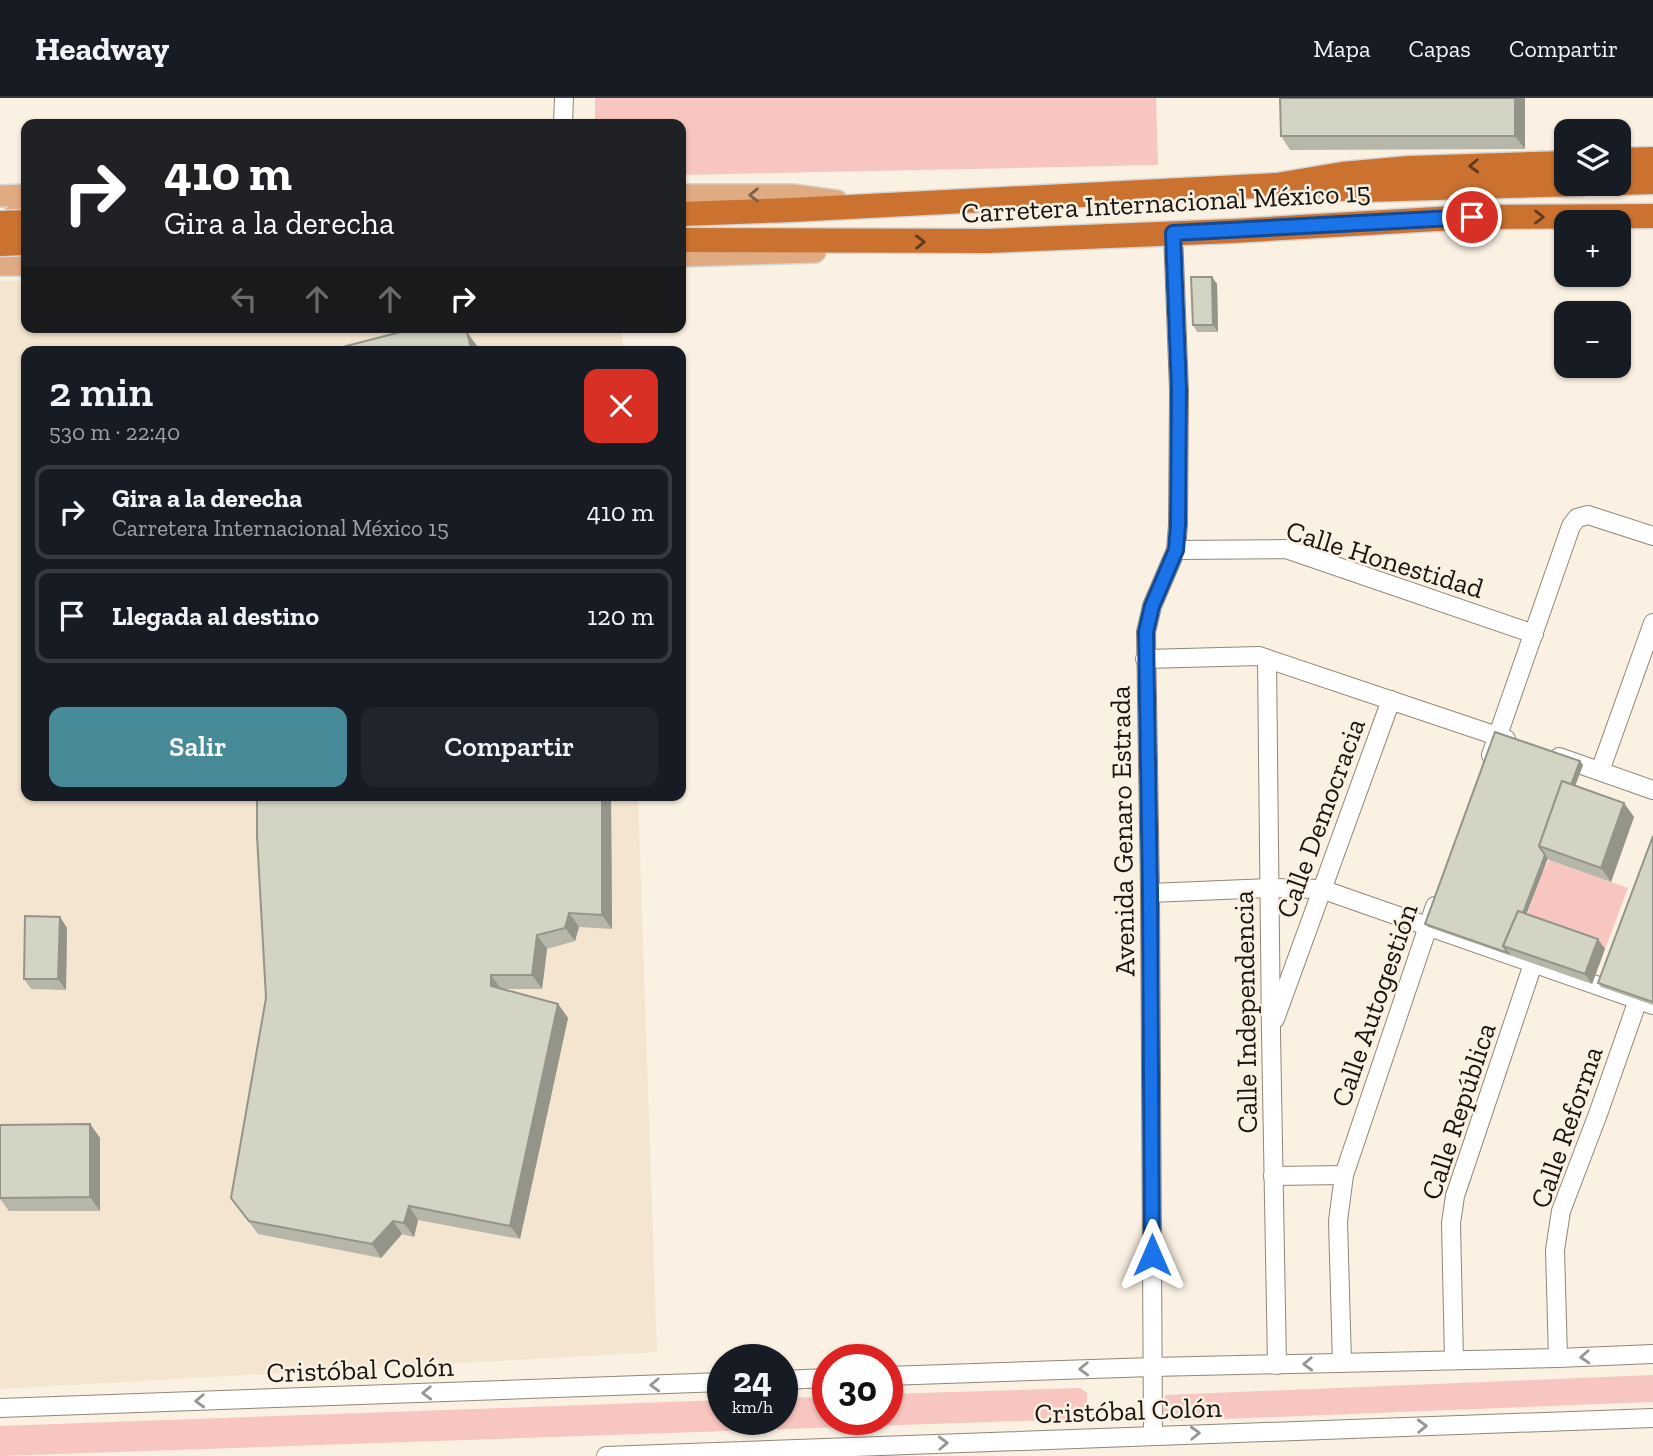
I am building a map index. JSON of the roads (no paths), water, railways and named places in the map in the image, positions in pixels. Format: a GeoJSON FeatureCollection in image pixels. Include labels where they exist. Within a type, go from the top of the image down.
{"type":"FeatureCollection","features":[{"type":"Feature","properties":{"kind":"highway"},"geometry":{"type":"LineString","coordinates":[[1631,160],[1653,159]]}},
{"type":"Feature","properties":{"kind":"highway","name":"Carretera Internacional México 15"},"geometry":{"type":"LineString","coordinates":[[686,214],[1277,185],[1342,174],[1409,168],[1554,163]]}},
{"type":"Feature","properties":{"kind":"highway"},"geometry":{"type":"LineString","coordinates":[[1631,183],[1653,182]]}},
{"type":"Feature","properties":{"kind":"highway"},"geometry":{"type":"LineString","coordinates":[[1277,185],[1363,190],[1554,184]]}},
{"type":"Feature","properties":{"kind":"highway","name":"Carretera Internacional México 15"},"geometry":{"type":"LineString","coordinates":[[686,240],[788,239],[873,243],[988,241],[1472,217],[1653,216]]}},
{"type":"Feature","properties":{"kind":"highway"},"geometry":{"type":"LineString","coordinates":[[0,223],[21,222]]}},
{"type":"Feature","properties":{"kind":"highway"},"geometry":{"type":"LineString","coordinates":[[0,244],[21,243]]}},
{"type":"Feature","properties":{"kind":"main road"},"geometry":{"type":"LineString","coordinates":[[0,196],[21,195]]}},
{"type":"Feature","properties":{"kind":"main road"},"geometry":{"type":"LineString","coordinates":[[686,195],[793,195],[871,205]]}},
{"type":"Feature","properties":{"kind":"main road"},"geometry":{"type":"LineString","coordinates":[[21,206],[16,211],[11,226],[16,245],[21,250]]}},
{"type":"Feature","properties":{"kind":"main road"},"geometry":{"type":"LineString","coordinates":[[686,256],[821,252],[873,243]]}},
{"type":"Feature","properties":{"kind":"main road"},"geometry":{"type":"LineString","coordinates":[[0,265],[21,265]]}},
{"type":"Feature","properties":{"kind":"street"},"geometry":{"type":"LineString","coordinates":[[563,119],[564,98]]}},
{"type":"Feature","properties":{"kind":"street","name":"Avenida Genaro Estrada"},"geometry":{"type":"LineString","coordinates":[[1153,1435],[1150,893],[1145,659],[1146,632],[1152,606],[1176,550],[1178,525],[1179,390],[1173,233]]}},
{"type":"Feature","properties":{"kind":"street"},"geometry":{"type":"LineString","coordinates":[[1484,774],[1577,518],[1588,515],[1653,536]]}},
{"type":"Feature","properties":{"kind":"street","name":"Calle Honestidad"},"geometry":{"type":"LineString","coordinates":[[1176,550],[1286,549],[1534,635]]}},
{"type":"Feature","properties":{"kind":"street"},"geometry":{"type":"LineString","coordinates":[[1601,771],[1653,622]]}},
{"type":"Feature","properties":{"kind":"street"},"geometry":{"type":"LineString","coordinates":[[1145,659],[1259,656],[1522,744]]}},
{"type":"Feature","properties":{"kind":"street","name":"Calle Independencia"},"geometry":{"type":"LineString","coordinates":[[1267,659],[1270,1033],[1277,1365]]}},
{"type":"Feature","properties":{"kind":"street","name":"Calle Democracia"},"geometry":{"type":"LineString","coordinates":[[1270,1033],[1391,700]]}},
{"type":"Feature","properties":{"kind":"street"},"geometry":{"type":"LineString","coordinates":[[1546,752],[1653,790]]}},
{"type":"Feature","properties":{"kind":"street"},"geometry":{"type":"LineString","coordinates":[[1150,893],[1270,888],[1321,889],[1645,1002]]}},
{"type":"Feature","properties":{"kind":"street","name":"Calle Autogestión"},"geometry":{"type":"LineString","coordinates":[[1342,1363],[1338,1221],[1344,1175],[1442,889]]}},
{"type":"Feature","properties":{"kind":"street","name":"Calle República"},"geometry":{"type":"LineString","coordinates":[[1454,1360],[1451,1223],[1455,1196],[1533,964]]}},
{"type":"Feature","properties":{"kind":"street","name":"Calle Reforma"},"geometry":{"type":"LineString","coordinates":[[1558,1358],[1555,1250],[1561,1211],[1645,1002]]}},
{"type":"Feature","properties":{"kind":"street"},"geometry":{"type":"LineString","coordinates":[[1273,1177],[1344,1175]]}},
{"type":"Feature","properties":{"kind":"street","name":"Cristóbal Colón"},"geometry":{"type":"LineString","coordinates":[[903,1375],[1653,1354]]}},
{"type":"Feature","properties":{"kind":"street","name":"Cristóbal Colón"},"geometry":{"type":"LineString","coordinates":[[0,1408],[707,1383]]}},
{"type":"Feature","properties":{"kind":"street","name":"Cristóbal Colón"},"geometry":{"type":"LineString","coordinates":[[606,1456],[1653,1418]]}}]}
